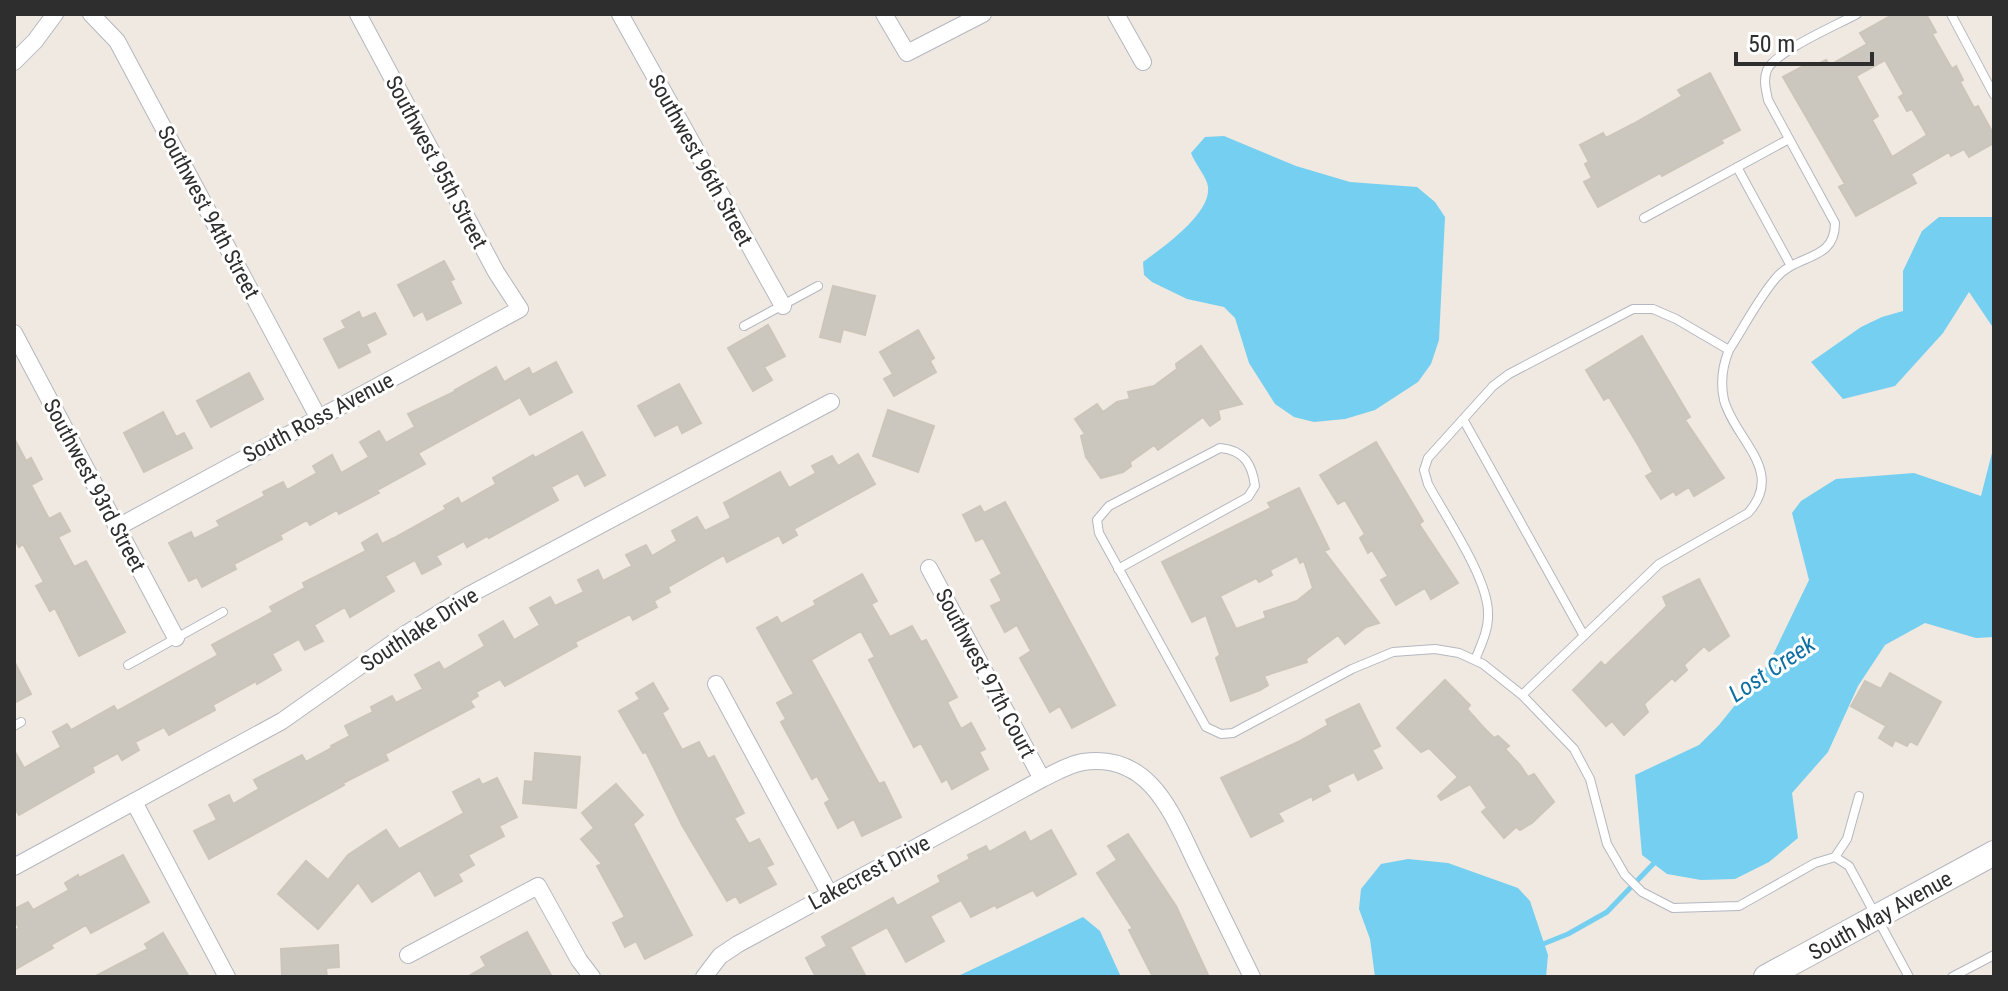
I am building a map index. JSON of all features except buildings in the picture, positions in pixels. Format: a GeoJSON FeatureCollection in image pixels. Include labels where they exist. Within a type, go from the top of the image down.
{"type":"FeatureCollection","features":[{"type":"Feature","properties":{"kind":"main road","name":"South May Avenue"},"geometry":{"type":"LineString","coordinates":[[1766,977],[1994,853]]}},
{"type":"Feature","properties":{"kind":"street"},"geometry":{"type":"LineString","coordinates":[[14,62],[55,14]]}},
{"type":"Feature","properties":{"kind":"street","name":"Southwest 94th Street"},"geometry":{"type":"LineString","coordinates":[[91,14],[117,41],[318,417]]}},
{"type":"Feature","properties":{"kind":"street","name":"Southwest 95th Street"},"geometry":{"type":"LineString","coordinates":[[358,14],[496,272],[520,309]]}},
{"type":"Feature","properties":{"kind":"street","name":"Southwest 96th Street"},"geometry":{"type":"LineString","coordinates":[[620,14],[783,306]]}},
{"type":"Feature","properties":{"kind":"street"},"geometry":{"type":"LineString","coordinates":[[884,14],[907,53],[983,14]]}},
{"type":"Feature","properties":{"kind":"street"},"geometry":{"type":"LineString","coordinates":[[1116,14],[1143,62]]}},
{"type":"Feature","properties":{"kind":"street","name":"South Ross Avenue"},"geometry":{"type":"LineString","coordinates":[[118,527],[520,309]]}},
{"type":"Feature","properties":{"kind":"street","name":"Southwest 93rd Street"},"geometry":{"type":"LineString","coordinates":[[14,333],[176,638]]}},
{"type":"Feature","properties":{"kind":"street","name":"Southlake Drive"},"geometry":{"type":"LineString","coordinates":[[14,867],[282,721],[413,629],[469,595],[831,402]]}},
{"type":"Feature","properties":{"kind":"street","name":"Southwest 97th Court"},"geometry":{"type":"LineString","coordinates":[[929,568],[1042,779]]}},
{"type":"Feature","properties":{"kind":"street"},"geometry":{"type":"LineString","coordinates":[[716,684],[829,893]]}},
{"type":"Feature","properties":{"kind":"street","name":"Lakecrest Drive"},"geometry":{"type":"LineString","coordinates":[[704,977],[720,956],[829,893],[1042,779],[1077,764],[1091,762],[1128,768],[1150,783],[1167,804],[1252,977]]}},
{"type":"Feature","properties":{"kind":"street"},"geometry":{"type":"LineString","coordinates":[[134,802],[227,977]]}},
{"type":"Feature","properties":{"kind":"street"},"geometry":{"type":"LineString","coordinates":[[408,955],[538,886],[579,960],[592,977]]}},
{"type":"Feature","properties":{"kind":"lane"},"geometry":{"type":"LineString","coordinates":[[1522,695],[1659,564],[1748,513],[1759,501],[1763,486],[1760,467],[1725,401],[1721,371],[1729,350],[1777,276],[1828,248],[1835,237],[1835,223],[1768,100],[1764,82],[1768,66],[1781,55],[1857,14]]}},
{"type":"Feature","properties":{"kind":"lane"},"geometry":{"type":"LineString","coordinates":[[1951,14],[1994,95]]}},
{"type":"Feature","properties":{"kind":"lane"},"geometry":{"type":"LineString","coordinates":[[1644,218],[1789,139]]}},
{"type":"Feature","properties":{"kind":"lane"},"geometry":{"type":"LineString","coordinates":[[1737,167],[1791,266]]}},
{"type":"Feature","properties":{"kind":"lane"},"geometry":{"type":"LineString","coordinates":[[744,326],[818,286]]}},
{"type":"Feature","properties":{"kind":"lane"},"geometry":{"type":"LineString","coordinates":[[1475,660],[1488,614],[1485,589],[1428,484],[1424,470],[1428,458],[1493,386],[1509,374],[1633,309],[1653,309],[1729,350]]}},
{"type":"Feature","properties":{"kind":"lane"},"geometry":{"type":"LineString","coordinates":[[1463,419],[1584,636]]}},
{"type":"Feature","properties":{"kind":"lane"},"geometry":{"type":"LineString","coordinates":[[1118,569],[1248,497],[1255,486],[1253,472],[1246,459],[1233,449],[1220,448],[1109,506],[1097,520],[1099,533],[1118,569],[1206,727],[1221,734],[1233,733],[1352,669],[1393,652],[1435,649],[1459,653],[1483,664],[1522,695],[1574,749],[1590,779],[1607,844],[1625,875],[1642,892],[1673,908],[1739,906],[1815,863],[1835,857],[1847,839],[1859,796]]}},
{"type":"Feature","properties":{"kind":"lane"},"geometry":{"type":"LineString","coordinates":[[128,665],[223,612]]}},
{"type":"Feature","properties":{"kind":"lane"},"geometry":{"type":"LineString","coordinates":[[1835,857],[1849,866],[1909,977]]}},
{"type":"Feature","properties":{"kind":"lane"},"geometry":{"type":"LineString","coordinates":[[1952,977],[1994,955]]}},
{"type":"Feature","properties":{"kind":"water"},"geometry":{"type":"Polygon","coordinates":[[[1224,136],[1296,166],[1350,182],[1417,187],[1435,202],[1445,217],[1439,340],[1431,364],[1418,382],[1375,410],[1345,419],[1314,422],[1294,417],[1275,404],[1249,363],[1235,318],[1224,307],[1187,299],[1144,275],[1143,262],[1194,219],[1207,197],[1207,183],[1191,153],[1205,137],[1224,136]]]}},
{"type":"Feature","properties":{"kind":"water"},"geometry":{"type":"Polygon","coordinates":[[[1939,217],[1994,217],[1994,329],[1969,292],[1943,333],[1895,386],[1843,399],[1811,362],[1861,327],[1903,311],[1903,271],[1922,231],[1939,217]]]}},
{"type":"Feature","properties":{"kind":"water"},"geometry":{"type":"Polygon","coordinates":[[[1994,445],[1994,637],[1976,638],[1925,623],[1885,645],[1858,686],[1828,752],[1792,793],[1798,838],[1769,862],[1735,879],[1701,880],[1667,874],[1642,855],[1635,775],[1699,745],[1719,725],[1769,663],[1809,580],[1792,513],[1801,501],[1836,479],[1914,473],[1981,496],[1994,445]]]}},
{"type":"Feature","properties":{"kind":"water"},"geometry":{"type":"Polygon","coordinates":[[[1408,859],[1448,863],[1518,888],[1530,901],[1548,955],[1546,977],[1375,977],[1370,939],[1359,909],[1361,889],[1381,864],[1408,859]]]}},
{"type":"Feature","properties":{"kind":"water"},"geometry":{"type":"Polygon","coordinates":[[[1083,917],[1100,931],[1121,977],[956,977],[1083,917]]]}},
{"type":"Feature","properties":{"kind":"waterway","name":"Lost Creek"},"geometry":{"type":"LineString","coordinates":[[1538,946],[1568,934],[1607,912],[1658,859]]}}]}
